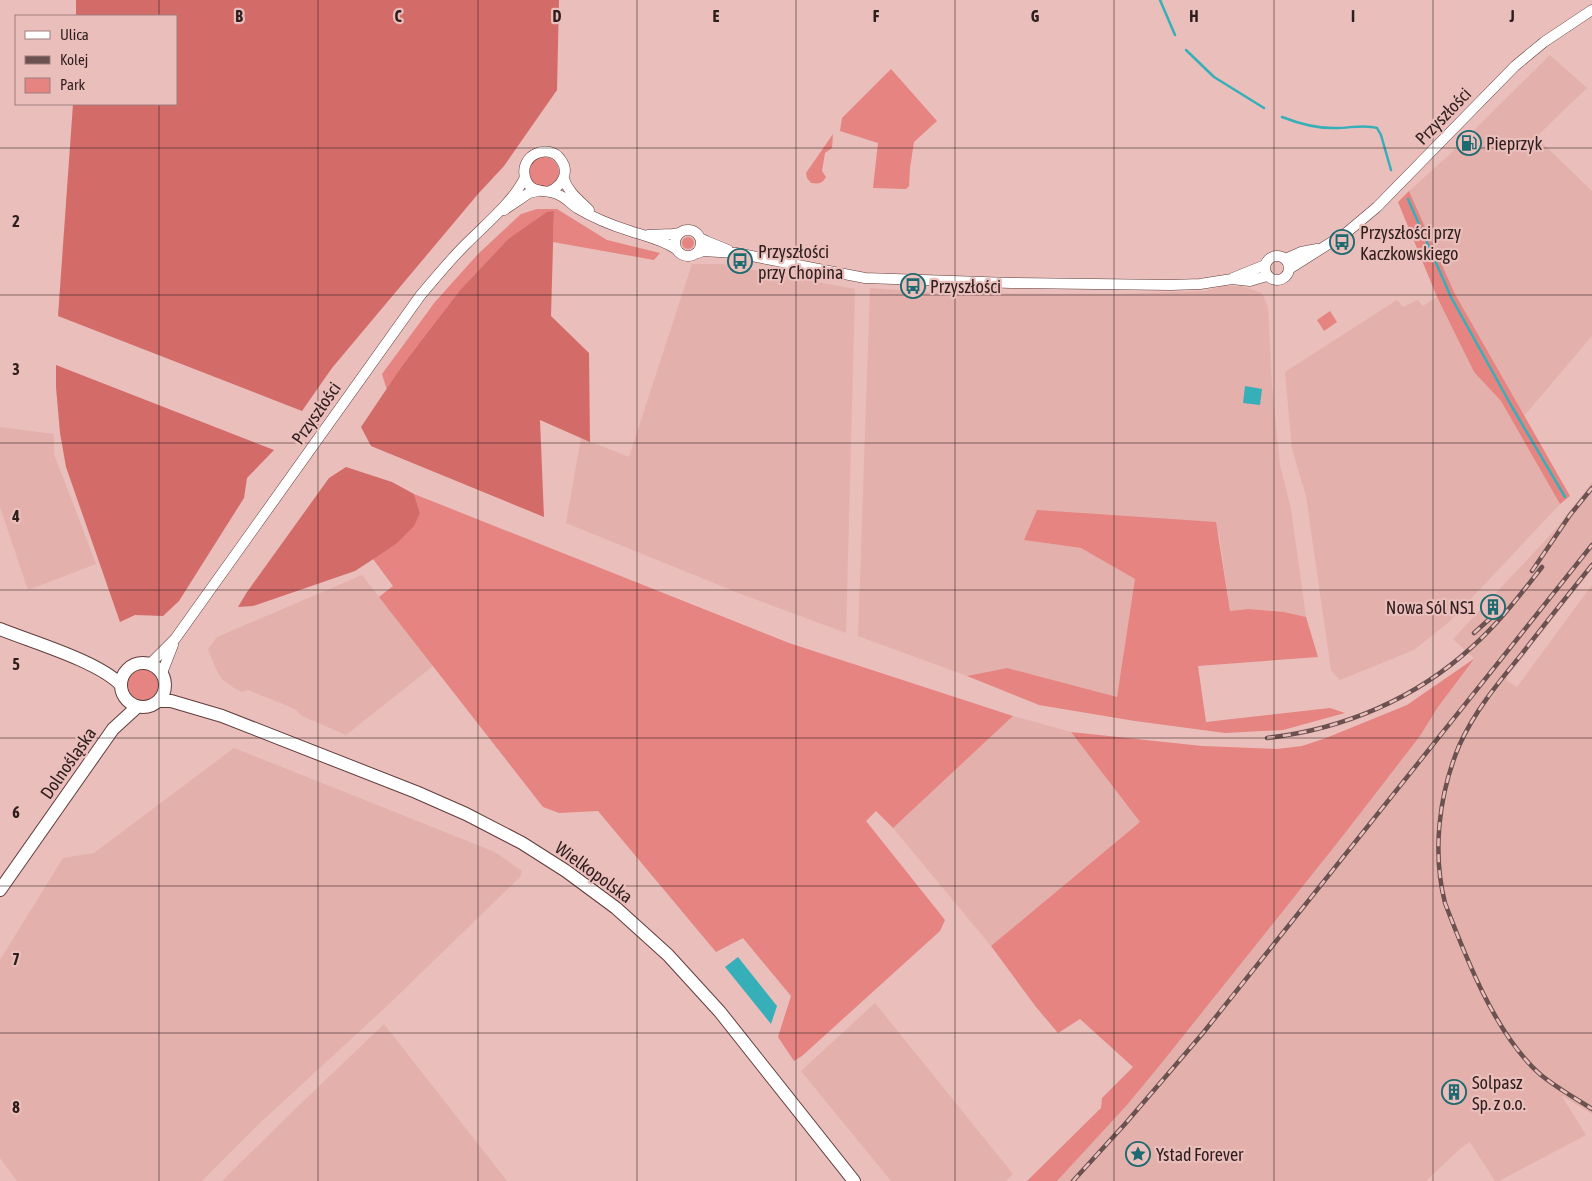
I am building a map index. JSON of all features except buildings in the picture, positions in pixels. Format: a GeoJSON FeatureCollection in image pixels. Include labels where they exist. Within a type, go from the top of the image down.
{"type":"FeatureCollection","features":[{"type":"Feature","properties":{"kind":"main road"},"geometry":{"type":"LineString","coordinates":[[0,630],[89,664],[121,684]]}},
{"type":"Feature","properties":{"kind":"main road"},"geometry":{"type":"LineString","coordinates":[[89,664],[127,669]]}},
{"type":"Feature","properties":{"kind":"main road"},"geometry":{"type":"LineString","coordinates":[[137,664],[150,664],[156,667],[164,680],[164,693],[159,701],[150,707],[137,707],[125,699],[121,684],[122,677],[127,669],[137,664]]}},
{"type":"Feature","properties":{"kind":"main road","name":"Wielkopolska"},"geometry":{"type":"LineString","coordinates":[[164,680],[174,693],[222,716],[373,775],[466,814],[522,843],[593,890],[668,955],[720,1012],[854,1181]]}},
{"type":"Feature","properties":{"kind":"main road","name":"Dolnośląska"},"geometry":{"type":"LineString","coordinates":[[113,729],[125,699]]}},
{"type":"Feature","properties":{"kind":"main road","name":"Wielkopolska"},"geometry":{"type":"LineString","coordinates":[[159,701],[171,701],[222,716]]}},
{"type":"Feature","properties":{"kind":"main road","name":"Dolnośląska"},"geometry":{"type":"LineString","coordinates":[[0,890],[113,729],[137,707]]}},
{"type":"Feature","properties":{"kind":"street","name":"Przyszłości"},"geometry":{"type":"LineString","coordinates":[[1287,264],[1346,233],[1377,207],[1529,54],[1592,10]]}},
{"type":"Feature","properties":{"kind":"street"},"geometry":{"type":"LineString","coordinates":[[595,216],[566,186],[564,166],[561,160],[551,152],[545,151],[538,152],[528,159],[524,171],[525,177],[528,183],[538,191],[550,191],[558,194],[578,209],[612,225],[643,235],[676,249],[682,256],[687,257],[703,251],[736,253],[865,278],[926,281],[1171,285],[1200,284],[1232,279],[1265,265],[1272,257],[1281,256],[1287,264],[1286,277],[1281,280],[1267,276],[1250,281],[1232,279]]}},
{"type":"Feature","properties":{"kind":"street","name":"Przyszłości"},"geometry":{"type":"LineString","coordinates":[[150,664],[175,639],[420,296],[451,260],[495,216],[522,184],[525,177]]}},
{"type":"Feature","properties":{"kind":"street"},"geometry":{"type":"LineString","coordinates":[[550,191],[560,184],[564,178]]}},
{"type":"Feature","properties":{"kind":"street","name":"Przyszłości"},"geometry":{"type":"LineString","coordinates":[[495,216],[529,193],[538,191]]}},
{"type":"Feature","properties":{"kind":"street"},"geometry":{"type":"LineString","coordinates":[[643,235],[673,234],[693,230],[700,238],[736,253]]}},
{"type":"Feature","properties":{"kind":"street"},"geometry":{"type":"LineString","coordinates":[[676,249],[675,238],[680,232]]}},
{"type":"Feature","properties":{"kind":"street"},"geometry":{"type":"LineString","coordinates":[[698,253],[702,244],[700,238]]}},
{"type":"Feature","properties":{"kind":"street"},"geometry":{"type":"LineString","coordinates":[[1265,265],[1267,276]]}},
{"type":"Feature","properties":{"kind":"street","name":"Przyszłości"},"geometry":{"type":"LineString","coordinates":[[164,680],[175,639]]}},
{"type":"Feature","properties":{"kind":"shaded area"},"geometry":{"type":"Polygon","coordinates":[[[76,0],[559,0],[557,90],[504,166],[478,194],[332,368],[302,411],[58,316],[73,105],[178,105],[178,15],[76,15],[76,0]]]}},
{"type":"Feature","properties":{"kind":"shaded area"},"geometry":{"type":"Polygon","coordinates":[[[1550,55],[1587,88],[1536,137],[1592,191],[1592,336],[1524,416],[1455,294],[1409,191],[1448,156],[1550,55]]]}},
{"type":"Feature","properties":{"kind":"shaded area"},"geometry":{"type":"Polygon","coordinates":[[[554,211],[551,316],[589,353],[590,442],[540,420],[544,517],[371,446],[361,427],[404,363],[460,290],[508,239],[547,212],[554,211]]]}},
{"type":"Feature","properties":{"kind":"shaded area"},"geometry":{"type":"Polygon","coordinates":[[[692,264],[722,264],[855,289],[846,633],[741,594],[566,523],[581,438],[629,457],[692,264]]]}},
{"type":"Feature","properties":{"kind":"shaded area"},"geometry":{"type":"Polygon","coordinates":[[[1223,286],[1242,286],[1262,293],[1268,308],[1272,386],[1280,465],[1291,509],[1306,617],[1284,612],[1249,609],[1230,611],[1219,534],[1025,540],[1081,548],[1135,579],[1117,697],[1007,668],[967,676],[858,636],[870,288],[939,293],[1116,294],[1205,291],[1223,286]]]}},
{"type":"Feature","properties":{"kind":"shaded area"},"geometry":{"type":"Polygon","coordinates":[[[1437,297],[1474,372],[1501,401],[1560,504],[1449,622],[1414,650],[1340,680],[1331,670],[1306,496],[1292,449],[1285,372],[1397,300],[1403,307],[1418,300],[1423,306],[1437,297]]]}},
{"type":"Feature","properties":{"kind":"shaded area"},"geometry":{"type":"Polygon","coordinates":[[[56,365],[274,450],[247,478],[244,498],[179,601],[163,616],[135,615],[120,622],[66,467],[60,433],[56,365]]]}},
{"type":"Feature","properties":{"kind":"shaded area"},"geometry":{"type":"Polygon","coordinates":[[[0,427],[54,434],[54,454],[96,564],[28,590],[0,507],[0,427]]]}},
{"type":"Feature","properties":{"kind":"shaded area"},"geometry":{"type":"Polygon","coordinates":[[[346,467],[392,482],[414,494],[420,513],[414,526],[395,545],[355,571],[253,606],[238,607],[329,478],[346,467]]]}},
{"type":"Feature","properties":{"kind":"shaded area"},"geometry":{"type":"Polygon","coordinates":[[[1592,482],[1592,569],[1507,677],[1507,681],[1517,687],[1592,585],[1592,1114],[1561,1095],[1586,1135],[1499,1181],[1495,1181],[1470,1142],[1426,1181],[1057,1181],[1127,1105],[1342,837],[1420,736],[1438,707],[1475,659],[1453,639],[1555,530],[1592,482]]]}},
{"type":"Feature","properties":{"kind":"shaded area"},"geometry":{"type":"Polygon","coordinates":[[[362,575],[433,666],[346,735],[302,716],[288,706],[248,690],[242,692],[222,679],[208,649],[217,637],[362,575]]]}},
{"type":"Feature","properties":{"kind":"shaded area"},"geometry":{"type":"Polygon","coordinates":[[[1013,716],[1071,732],[1140,822],[991,946],[893,828],[1013,716]]]}},
{"type":"Feature","properties":{"kind":"shaded area"},"geometry":{"type":"Polygon","coordinates":[[[234,748],[495,852],[522,871],[520,877],[389,1004],[261,1122],[202,1181],[17,1181],[0,1158],[0,960],[63,858],[94,853],[234,748]]]}},
{"type":"Feature","properties":{"kind":"shaded area"},"geometry":{"type":"Polygon","coordinates":[[[875,1003],[1013,1174],[1006,1181],[891,1181],[801,1071],[875,1003]]]}},
{"type":"Feature","properties":{"kind":"shaded area"},"geometry":{"type":"Polygon","coordinates":[[[384,1024],[507,1181],[222,1181],[288,1116],[384,1024]]]}},
{"type":"Feature","properties":{"kind":"green space"},"geometry":{"type":"Polygon","coordinates":[[[891,69],[937,121],[914,142],[909,186],[906,189],[873,188],[878,143],[840,131],[842,118],[891,69]]]}},
{"type":"Feature","properties":{"kind":"green space"},"geometry":{"type":"Polygon","coordinates":[[[833,134],[832,148],[825,153],[822,171],[826,177],[820,183],[811,183],[806,173],[833,134]]]}},
{"type":"Feature","properties":{"kind":"green space"},"geometry":{"type":"Polygon","coordinates":[[[544,157],[555,161],[559,172],[555,183],[544,187],[533,183],[529,172],[533,161],[544,157]]]}},
{"type":"Feature","properties":{"kind":"green space"},"geometry":{"type":"Polygon","coordinates":[[[1409,191],[1455,294],[1570,496],[1560,504],[1501,401],[1474,372],[1437,297],[1398,202],[1409,191]]]}},
{"type":"Feature","properties":{"kind":"green space"},"geometry":{"type":"Polygon","coordinates":[[[537,209],[557,209],[607,240],[660,253],[654,260],[553,242],[554,211],[508,239],[460,290],[404,363],[387,390],[382,374],[435,302],[478,254],[521,214],[537,209]]]}},
{"type":"Feature","properties":{"kind":"green space"},"geometry":{"type":"Polygon","coordinates":[[[690,237],[693,238],[693,248],[686,249],[683,248],[682,241],[683,238],[690,237]]]}},
{"type":"Feature","properties":{"kind":"green space"},"geometry":{"type":"Polygon","coordinates":[[[1330,311],[1337,322],[1324,331],[1317,320],[1330,311]]]}},
{"type":"Feature","properties":{"kind":"green space"},"geometry":{"type":"Polygon","coordinates":[[[414,494],[789,643],[1013,716],[893,828],[876,811],[866,821],[945,920],[940,931],[802,1056],[794,1061],[778,1037],[791,996],[743,938],[716,952],[598,811],[559,813],[543,807],[379,597],[393,586],[373,559],[395,545],[420,513],[414,494]]]}},
{"type":"Feature","properties":{"kind":"green space"},"geometry":{"type":"Polygon","coordinates":[[[1037,510],[1216,522],[1230,611],[1249,609],[1284,612],[1306,617],[1318,657],[1198,666],[1206,722],[1330,708],[1345,713],[1283,730],[1225,733],[1135,721],[1039,705],[967,676],[1007,668],[1117,697],[1135,579],[1081,548],[1024,540],[1037,510]]]}},
{"type":"Feature","properties":{"kind":"green space"},"geometry":{"type":"Polygon","coordinates":[[[1475,658],[1438,707],[1420,736],[1342,837],[1127,1105],[1057,1181],[1027,1181],[1101,1108],[1102,1098],[1133,1067],[1080,1019],[1058,1033],[1036,1007],[991,946],[1140,822],[1071,732],[1202,746],[1277,749],[1302,746],[1407,705],[1475,658]]]}},
{"type":"Feature","properties":{"kind":"green space"},"geometry":{"type":"Polygon","coordinates":[[[143,670],[154,674],[158,685],[154,696],[143,700],[132,696],[128,685],[132,674],[143,670]]]}},
{"type":"Feature","properties":{"kind":"water"},"geometry":{"type":"Polygon","coordinates":[[[1245,386],[1262,389],[1260,405],[1243,403],[1245,386]]]}},
{"type":"Feature","properties":{"kind":"water"},"geometry":{"type":"Polygon","coordinates":[[[738,957],[777,1006],[771,1024],[725,967],[738,957]]]}},
{"type":"Feature","properties":{"kind":"waterway"},"geometry":{"type":"LineString","coordinates":[[1160,0],[1175,35]]}},
{"type":"Feature","properties":{"kind":"waterway"},"geometry":{"type":"LineString","coordinates":[[1186,50],[1214,77],[1264,108]]}},
{"type":"Feature","properties":{"kind":"waterway"},"geometry":{"type":"LineString","coordinates":[[1282,117],[1322,128],[1362,126],[1377,128],[1381,135],[1391,170]]}},
{"type":"Feature","properties":{"kind":"waterway"},"geometry":{"type":"LineString","coordinates":[[1408,199],[1451,297],[1565,497]]}},
{"type":"Feature","properties":{"kind":"railway"},"geometry":{"type":"LineString","coordinates":[[1532,571],[1570,515],[1592,488]]}},
{"type":"Feature","properties":{"kind":"railway"},"geometry":{"type":"LineString","coordinates":[[1073,1181],[1203,1033],[1592,545]]}},
{"type":"Feature","properties":{"kind":"railway"},"geometry":{"type":"LineString","coordinates":[[1592,565],[1495,687],[1465,733],[1452,764],[1442,803],[1438,844],[1441,884],[1445,903],[1473,971],[1496,1018],[1525,1059],[1541,1075],[1592,1109]]}},
{"type":"Feature","properties":{"kind":"railway"},"geometry":{"type":"LineString","coordinates":[[1267,738],[1296,734],[1351,719],[1377,709],[1427,682],[1482,638],[1542,567]]}},
{"type":"Feature","properties":{"kind":"railway"},"geometry":{"type":"LineString","coordinates":[[1474,633],[1494,615]]}},
{"type":"Feature","properties":{"kind":"place","name":"Pieprzyk"},"geometry":{"type":"Point","coordinates":[1469,143]}},
{"type":"Feature","properties":{"kind":"place","name":"Przyszłości przy Kaczkowskiego"},"geometry":{"type":"Point","coordinates":[1342,242]}},
{"type":"Feature","properties":{"kind":"place","name":"Przyszłości przy Chopina"},"geometry":{"type":"Point","coordinates":[740,261]}},
{"type":"Feature","properties":{"kind":"place","name":"Przyszłości"},"geometry":{"type":"Point","coordinates":[913,286]}},
{"type":"Feature","properties":{"kind":"place","name":"Nowa Sól NS1"},"geometry":{"type":"Point","coordinates":[1493,607]}},
{"type":"Feature","properties":{"kind":"place","name":"Solpasz Sp. z o.o."},"geometry":{"type":"Point","coordinates":[1454,1092]}},
{"type":"Feature","properties":{"kind":"place","name":"Ystad Forever"},"geometry":{"type":"Point","coordinates":[1138,1154]}}]}
